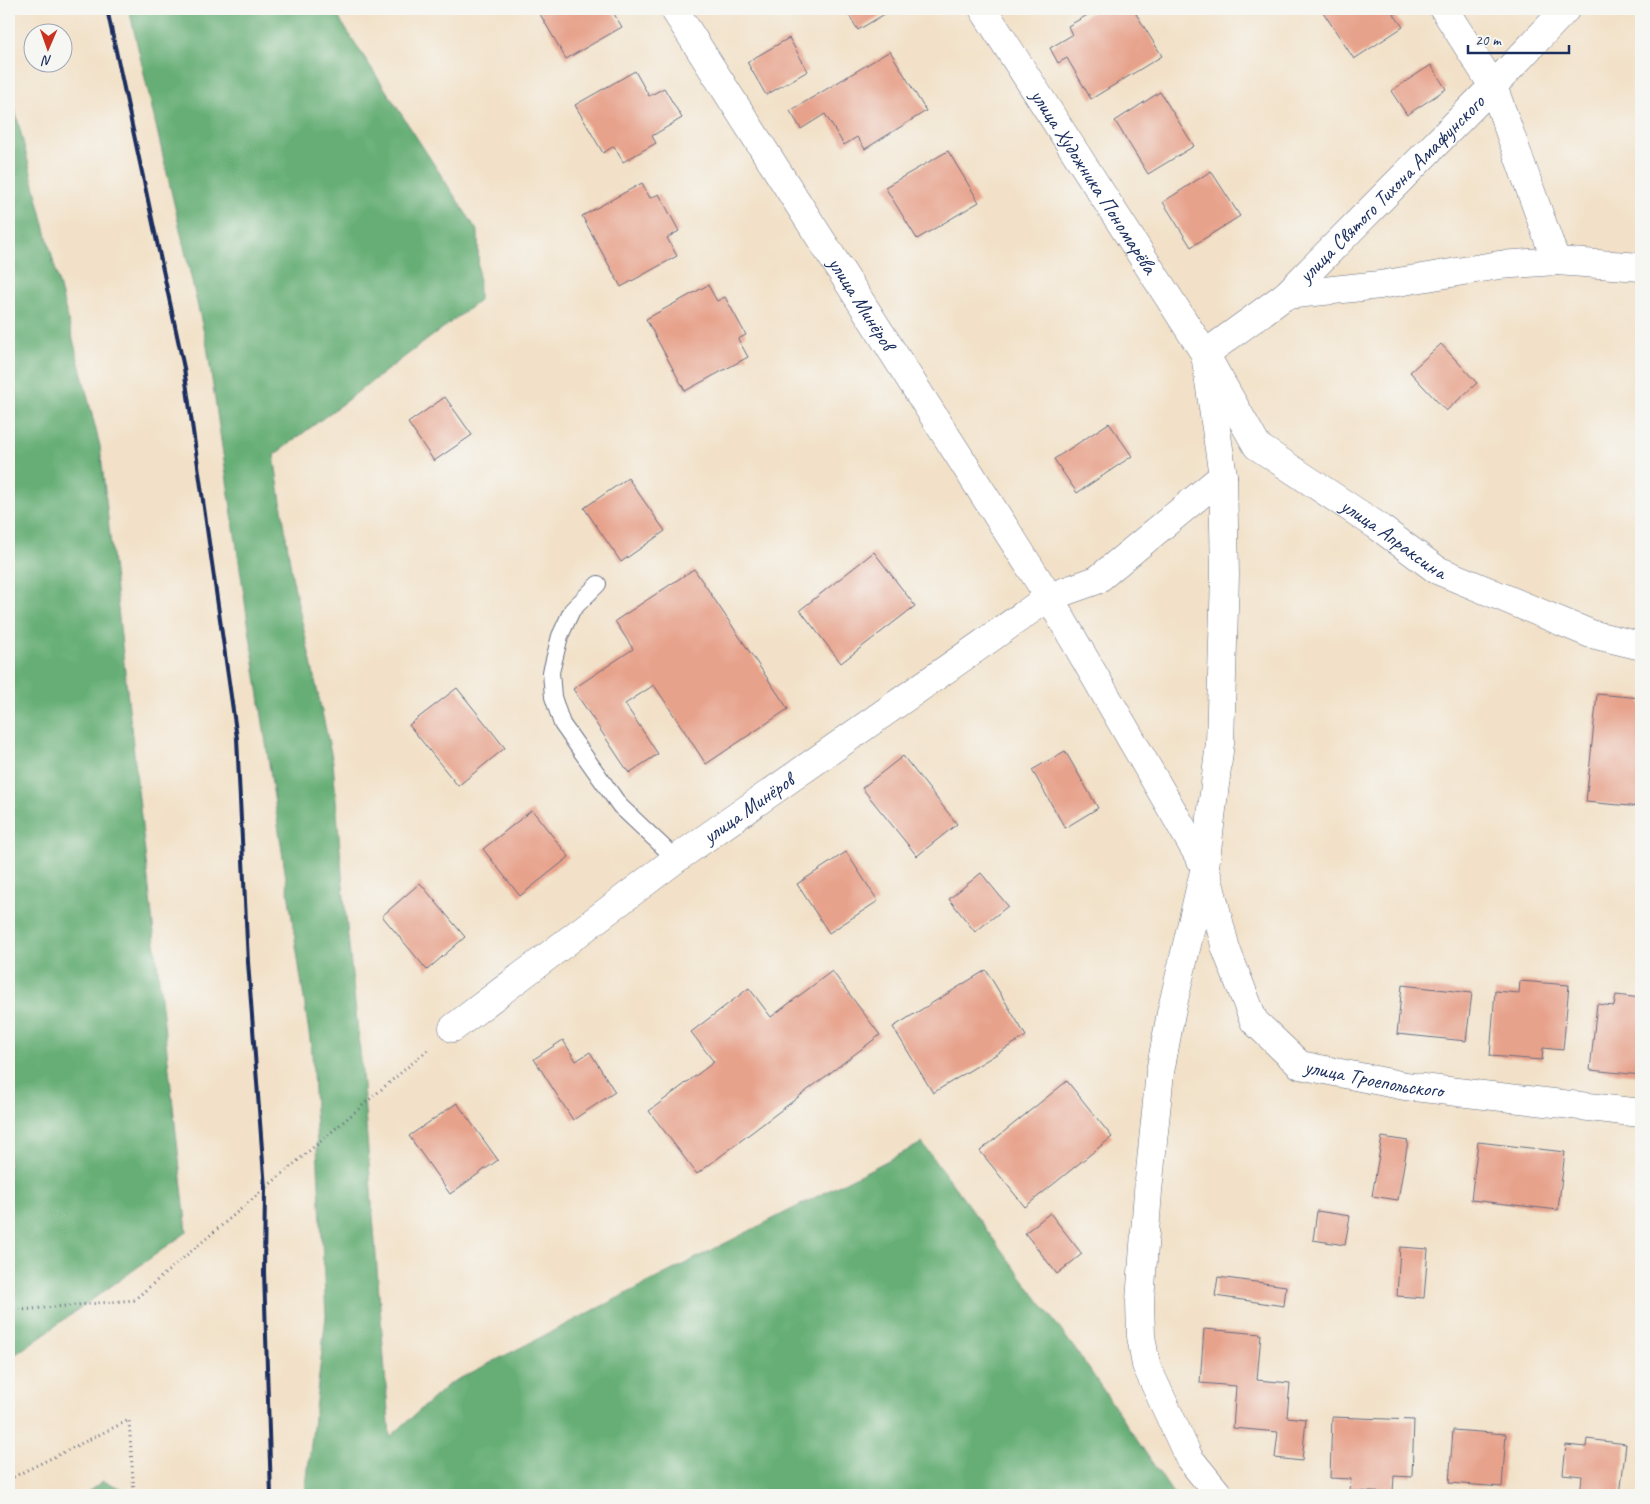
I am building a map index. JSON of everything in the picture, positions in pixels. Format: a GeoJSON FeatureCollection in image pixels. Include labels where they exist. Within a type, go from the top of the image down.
{"type":"FeatureCollection","features":[{"type":"Feature","properties":{"kind":"street","name":"улица Минёров"},"geometry":{"type":"LineString","coordinates":[[674,9],[1049,597]]}},
{"type":"Feature","properties":{"kind":"street","name":"улица Художника Пономарёва"},"geometry":{"type":"LineString","coordinates":[[983,9],[1205,354]]}},
{"type":"Feature","properties":{"kind":"street"},"geometry":{"type":"LineString","coordinates":[[1444,9],[1493,86],[1556,261]]}},
{"type":"Feature","properties":{"kind":"street","name":"улица Святого Тихона Амафунского"},"geometry":{"type":"LineString","coordinates":[[1205,354],[1286,295],[1493,86],[1566,9]]}},
{"type":"Feature","properties":{"kind":"street"},"geometry":{"type":"LineString","coordinates":[[1286,295],[1380,285],[1499,265],[1556,261],[1641,267]]}},
{"type":"Feature","properties":{"kind":"street"},"geometry":{"type":"LineString","coordinates":[[1205,354],[1223,476],[1225,575],[1220,743],[1205,868],[1171,1013],[1160,1072],[1148,1191],[1140,1309],[1141,1336],[1146,1365],[1189,1458],[1219,1495]]}},
{"type":"Feature","properties":{"kind":"street","name":"улица Апраксина"},"geometry":{"type":"LineString","coordinates":[[1205,354],[1257,446],[1376,525],[1437,570],[1591,634],[1641,646]]}},
{"type":"Feature","properties":{"kind":"street","name":"улица Минёров"},"geometry":{"type":"LineString","coordinates":[[453,1028],[676,859],[1049,597],[1097,580],[1223,476]]}},
{"type":"Feature","properties":{"kind":"street"},"geometry":{"type":"LineString","coordinates":[[1049,597],[1205,868]]}},
{"type":"Feature","properties":{"kind":"street","name":"улица Троепольского"},"geometry":{"type":"LineString","coordinates":[[1205,868],[1226,948],[1254,1021],[1300,1065],[1405,1086],[1641,1113]]}},
{"type":"Feature","properties":{"kind":"lane"},"geometry":{"type":"LineString","coordinates":[[598,584],[572,610],[560,636],[552,672],[553,697],[562,724],[620,806],[676,859]]}},
{"type":"Feature","properties":{"kind":"path"},"geometry":{"type":"LineString","coordinates":[[9,1311],[134,1300],[453,1028]]}},
{"type":"Feature","properties":{"kind":"path"},"geometry":{"type":"LineString","coordinates":[[9,1479],[129,1420],[134,1495]]}},
{"type":"Feature","properties":{"kind":"green space"},"geometry":{"type":"Polygon","coordinates":[[[129,9],[333,9],[478,232],[479,301],[274,455],[292,576],[333,762],[344,898],[361,1060],[390,1437],[449,1384],[922,1143],[1083,1360],[1174,1495],[305,1495],[326,1316],[312,1053],[207,346],[129,9]]]}},
{"type":"Feature","properties":{"kind":"green space"},"geometry":{"type":"Polygon","coordinates":[[[9,86],[100,446],[187,1232],[9,1359],[9,86]]]}},
{"type":"Feature","properties":{"kind":"green space"},"geometry":{"type":"Polygon","coordinates":[[[103,1481],[138,1495],[83,1495],[103,1481]]]}},
{"type":"Feature","properties":{"kind":"building"},"geometry":{"type":"Polygon","coordinates":[[[537,9],[611,9],[622,27],[566,59],[537,9]]]}},
{"type":"Feature","properties":{"kind":"building"},"geometry":{"type":"Polygon","coordinates":[[[845,9],[893,9],[858,30],[845,9]]]}},
{"type":"Feature","properties":{"kind":"building"},"geometry":{"type":"Polygon","coordinates":[[[1098,9],[1133,9],[1162,56],[1091,99],[1067,58],[1058,63],[1050,48],[1072,35],[1068,26],[1098,9]]]}},
{"type":"Feature","properties":{"kind":"building"},"geometry":{"type":"Polygon","coordinates":[[[1321,9],[1390,9],[1403,27],[1354,59],[1321,9]]]}},
{"type":"Feature","properties":{"kind":"building"},"geometry":{"type":"Polygon","coordinates":[[[789,38],[808,71],[766,95],[747,62],[789,38]]]}},
{"type":"Feature","properties":{"kind":"building"},"geometry":{"type":"Polygon","coordinates":[[[890,51],[926,111],[865,149],[857,137],[844,145],[825,114],[801,129],[790,111],[890,51]]]}},
{"type":"Feature","properties":{"kind":"building"},"geometry":{"type":"Polygon","coordinates":[[[1431,65],[1446,89],[1407,115],[1391,91],[1431,65]]]}},
{"type":"Feature","properties":{"kind":"building"},"geometry":{"type":"Polygon","coordinates":[[[635,71],[649,96],[664,88],[682,118],[652,136],[656,143],[623,162],[614,146],[603,153],[575,105],[635,71]]]}},
{"type":"Feature","properties":{"kind":"building"},"geometry":{"type":"Polygon","coordinates":[[[1160,92],[1194,146],[1148,174],[1115,121],[1160,92]]]}},
{"type":"Feature","properties":{"kind":"building"},"geometry":{"type":"Polygon","coordinates":[[[948,151],[979,202],[917,239],[885,187],[948,151]]]}},
{"type":"Feature","properties":{"kind":"building"},"geometry":{"type":"Polygon","coordinates":[[[1211,171],[1240,216],[1191,247],[1163,202],[1211,171]]]}},
{"type":"Feature","properties":{"kind":"building"},"geometry":{"type":"Polygon","coordinates":[[[642,183],[650,198],[659,194],[679,231],[667,238],[677,256],[621,287],[582,216],[642,183]]]}},
{"type":"Feature","properties":{"kind":"building"},"geometry":{"type":"Polygon","coordinates":[[[708,285],[717,301],[725,297],[746,335],[738,339],[748,357],[685,391],[646,319],[708,285]]]}},
{"type":"Feature","properties":{"kind":"building"},"geometry":{"type":"Polygon","coordinates":[[[1441,344],[1477,383],[1446,411],[1410,372],[1441,344]]]}},
{"type":"Feature","properties":{"kind":"building"},"geometry":{"type":"Polygon","coordinates":[[[445,397],[472,435],[434,461],[408,423],[445,397]]]}},
{"type":"Feature","properties":{"kind":"building"},"geometry":{"type":"Polygon","coordinates":[[[1109,423],[1132,456],[1077,493],[1054,459],[1109,423]]]}},
{"type":"Feature","properties":{"kind":"building"},"geometry":{"type":"Polygon","coordinates":[[[628,478],[665,531],[621,562],[584,508],[628,478]]]}},
{"type":"Feature","properties":{"kind":"building"},"geometry":{"type":"Polygon","coordinates":[[[874,552],[915,606],[841,663],[800,610],[874,552]]]}},
{"type":"Feature","properties":{"kind":"building"},"geometry":{"type":"Polygon","coordinates":[[[694,569],[788,709],[706,764],[654,685],[625,704],[658,754],[629,773],[573,689],[633,649],[615,621],[694,569]]]}},
{"type":"Feature","properties":{"kind":"building"},"geometry":{"type":"Polygon","coordinates":[[[457,688],[505,748],[458,786],[409,725],[457,688]]]}},
{"type":"Feature","properties":{"kind":"building"},"geometry":{"type":"Polygon","coordinates":[[[1597,694],[1641,698],[1641,807],[1586,802],[1597,694]]]}},
{"type":"Feature","properties":{"kind":"building"},"geometry":{"type":"Polygon","coordinates":[[[1065,751],[1098,808],[1065,828],[1032,770],[1065,751]]]}},
{"type":"Feature","properties":{"kind":"building"},"geometry":{"type":"Polygon","coordinates":[[[903,756],[957,824],[917,856],[862,788],[903,756]]]}},
{"type":"Feature","properties":{"kind":"building"},"geometry":{"type":"Polygon","coordinates":[[[532,810],[569,857],[520,896],[483,849],[532,810]]]}},
{"type":"Feature","properties":{"kind":"building"},"geometry":{"type":"Polygon","coordinates":[[[846,852],[878,901],[829,933],[797,884],[846,852]]]}},
{"type":"Feature","properties":{"kind":"building"},"geometry":{"type":"Polygon","coordinates":[[[981,873],[1008,906],[975,932],[949,899],[981,873]]]}},
{"type":"Feature","properties":{"kind":"building"},"geometry":{"type":"Polygon","coordinates":[[[420,883],[465,937],[427,970],[382,916],[420,883]]]}},
{"type":"Feature","properties":{"kind":"building"},"geometry":{"type":"Polygon","coordinates":[[[986,970],[1026,1036],[933,1093],[893,1027],[986,970]]]}},
{"type":"Feature","properties":{"kind":"building"},"geometry":{"type":"Polygon","coordinates":[[[832,971],[880,1035],[697,1174],[649,1111],[714,1062],[691,1032],[749,988],[771,1017],[832,971]]]}},
{"type":"Feature","properties":{"kind":"building"},"geometry":{"type":"Polygon","coordinates":[[[1520,981],[1569,985],[1563,1050],[1543,1048],[1542,1060],[1490,1056],[1495,991],[1519,993],[1520,981]]]}},
{"type":"Feature","properties":{"kind":"building"},"geometry":{"type":"Polygon","coordinates":[[[1402,985],[1472,993],[1466,1041],[1397,1034],[1402,985]]]}},
{"type":"Feature","properties":{"kind":"building"},"geometry":{"type":"Polygon","coordinates":[[[1616,995],[1641,998],[1641,1075],[1590,1070],[1597,1004],[1614,1006],[1616,995]]]}},
{"type":"Feature","properties":{"kind":"building"},"geometry":{"type":"Polygon","coordinates":[[[563,1040],[576,1061],[590,1052],[615,1092],[573,1120],[534,1059],[563,1040]]]}},
{"type":"Feature","properties":{"kind":"building"},"geometry":{"type":"Polygon","coordinates":[[[1067,1081],[1112,1137],[1025,1207],[980,1151],[1067,1081]]]}},
{"type":"Feature","properties":{"kind":"building"},"geometry":{"type":"Polygon","coordinates":[[[457,1103],[498,1160],[450,1194],[409,1136],[457,1103]]]}},
{"type":"Feature","properties":{"kind":"building"},"geometry":{"type":"Polygon","coordinates":[[[1382,1137],[1408,1141],[1398,1200],[1372,1196],[1382,1137]]]}},
{"type":"Feature","properties":{"kind":"building"},"geometry":{"type":"Polygon","coordinates":[[[1478,1142],[1565,1152],[1558,1210],[1471,1200],[1478,1142]]]}},
{"type":"Feature","properties":{"kind":"building"},"geometry":{"type":"Polygon","coordinates":[[[1317,1211],[1350,1216],[1345,1245],[1313,1240],[1317,1211]]]}},
{"type":"Feature","properties":{"kind":"building"},"geometry":{"type":"Polygon","coordinates":[[[1050,1213],[1082,1254],[1057,1274],[1025,1233],[1050,1213]]]}},
{"type":"Feature","properties":{"kind":"building"},"geometry":{"type":"Polygon","coordinates":[[[1400,1247],[1428,1249],[1424,1298],[1397,1296],[1400,1247]]]}},
{"type":"Feature","properties":{"kind":"building"},"geometry":{"type":"Polygon","coordinates":[[[1218,1277],[1286,1286],[1284,1306],[1215,1296],[1218,1277]]]}},
{"type":"Feature","properties":{"kind":"building"},"geometry":{"type":"Polygon","coordinates":[[[1204,1329],[1261,1334],[1257,1380],[1290,1383],[1287,1417],[1306,1419],[1302,1461],[1275,1458],[1278,1432],[1233,1428],[1236,1386],[1200,1383],[1204,1329]]]}},
{"type":"Feature","properties":{"kind":"building"},"geometry":{"type":"Polygon","coordinates":[[[1332,1417],[1414,1420],[1412,1477],[1394,1476],[1393,1493],[1350,1491],[1351,1479],[1330,1478],[1332,1417]]]}},
{"type":"Feature","properties":{"kind":"building"},"geometry":{"type":"Polygon","coordinates":[[[1453,1430],[1506,1434],[1502,1487],[1449,1483],[1453,1430]]]}},
{"type":"Feature","properties":{"kind":"building"},"geometry":{"type":"Polygon","coordinates":[[[1587,1439],[1626,1444],[1620,1495],[1580,1495],[1582,1476],[1563,1474],[1566,1445],[1586,1447],[1587,1439]]]}},
{"type":"Feature","properties":{"kind":"railway"},"geometry":{"type":"LineString","coordinates":[[107,9],[184,368],[237,738],[248,962],[265,1189],[264,1272],[271,1495]]}}]}
